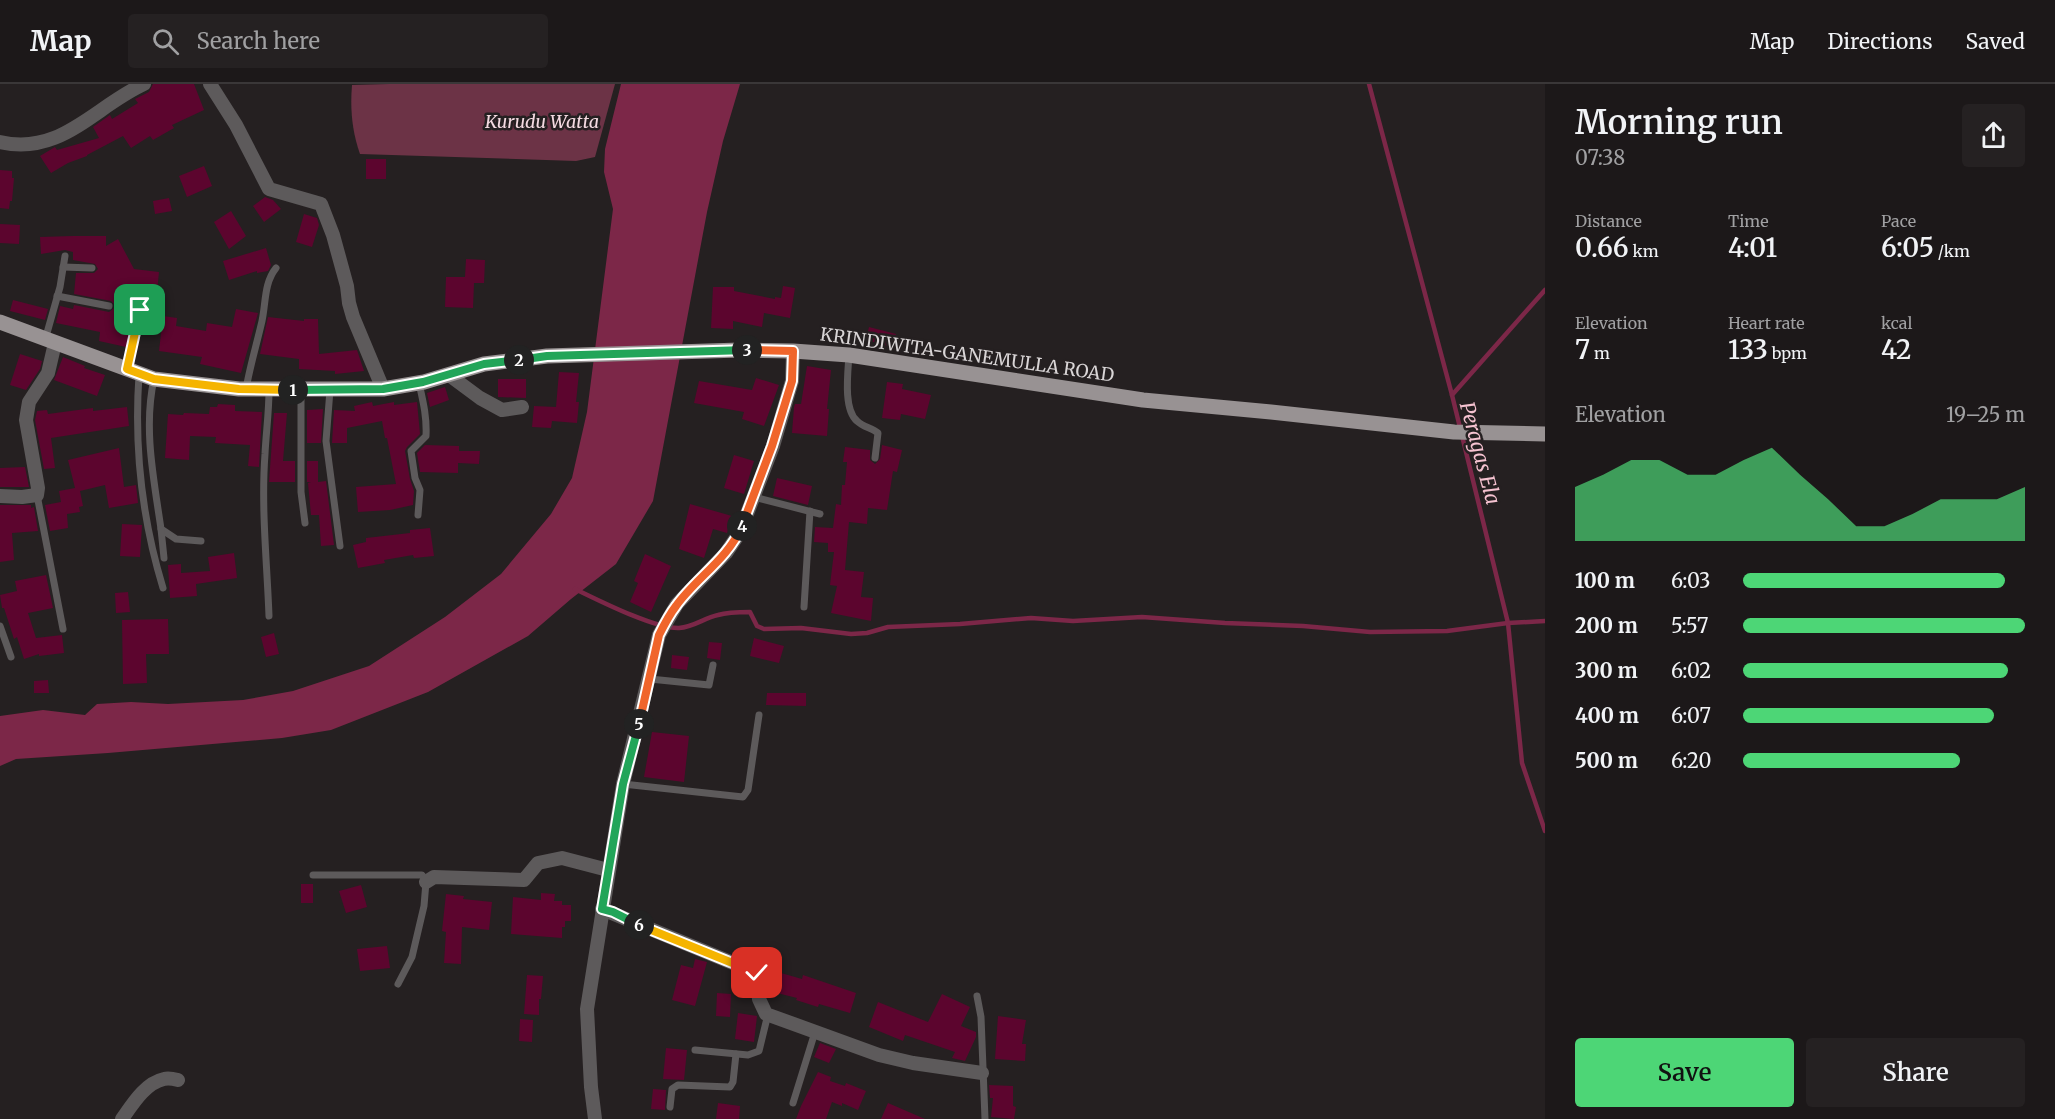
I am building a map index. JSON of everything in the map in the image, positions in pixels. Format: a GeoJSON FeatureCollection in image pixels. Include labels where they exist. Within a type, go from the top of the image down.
{"type":"FeatureCollection","features":[{"type":"Feature","properties":{"kind":"main road","name":"KRINDIWITA-GANEMULLA ROAD"},"geometry":{"type":"LineString","coordinates":[[0,322],[140,374],[246,389],[383,389],[419,383],[484,364],[547,356],[740,350],[793,351],[849,355],[1143,400],[1454,432],[1545,434]]}},
{"type":"Feature","properties":{"kind":"street"},"geometry":{"type":"LineString","coordinates":[[0,142],[21,146],[63,135],[131,90],[144,84]]}},
{"type":"Feature","properties":{"kind":"street"},"geometry":{"type":"LineString","coordinates":[[210,84],[236,124],[269,189],[321,204],[333,235],[347,286],[348,303],[383,389]]}},
{"type":"Feature","properties":{"kind":"street"},"geometry":{"type":"LineString","coordinates":[[0,496],[37,495],[38,488],[26,420],[30,402],[48,373],[50,342]]}},
{"type":"Feature","properties":{"kind":"street"},"geometry":{"type":"LineString","coordinates":[[595,1119],[587,1009],[623,784],[662,628],[677,604],[726,553],[740,532],[772,446],[792,381],[793,351]]}},
{"type":"Feature","properties":{"kind":"street"},"geometry":{"type":"LineString","coordinates":[[449,375],[480,399],[502,410],[522,407]]}},
{"type":"Feature","properties":{"kind":"street"},"geometry":{"type":"LineString","coordinates":[[426,882],[434,877],[524,880],[538,863],[562,858],[608,870]]}},
{"type":"Feature","properties":{"kind":"street"},"geometry":{"type":"LineString","coordinates":[[602,909],[757,973],[759,999],[768,1014],[879,1055],[913,1063],[982,1072]]}},
{"type":"Feature","properties":{"kind":"street"},"geometry":{"type":"LineString","coordinates":[[122,1119],[134,1102],[152,1084],[165,1078],[178,1080]]}},
{"type":"Feature","properties":{"kind":"lane"},"geometry":{"type":"LineString","coordinates":[[50,342],[65,256]]}},
{"type":"Feature","properties":{"kind":"lane"},"geometry":{"type":"LineString","coordinates":[[63,267],[92,268]]}},
{"type":"Feature","properties":{"kind":"lane"},"geometry":{"type":"LineString","coordinates":[[246,389],[263,316],[267,285],[276,268]]}},
{"type":"Feature","properties":{"kind":"lane"},"geometry":{"type":"LineString","coordinates":[[57,296],[109,306]]}},
{"type":"Feature","properties":{"kind":"lane"},"geometry":{"type":"LineString","coordinates":[[140,310],[140,374],[136,413],[138,451],[142,490],[163,588]]}},
{"type":"Feature","properties":{"kind":"lane"},"geometry":{"type":"LineString","coordinates":[[849,355],[848,391],[851,413],[858,422],[878,433],[875,458]]}},
{"type":"Feature","properties":{"kind":"lane"},"geometry":{"type":"LineString","coordinates":[[140,374],[150,400],[152,469],[164,558]]}},
{"type":"Feature","properties":{"kind":"lane"},"geometry":{"type":"LineString","coordinates":[[418,515],[420,490],[414,478],[411,451],[426,436],[426,411],[419,383]]}},
{"type":"Feature","properties":{"kind":"lane"},"geometry":{"type":"LineString","coordinates":[[269,390],[269,425],[265,454],[269,616]]}},
{"type":"Feature","properties":{"kind":"lane"},"geometry":{"type":"LineString","coordinates":[[301,390],[301,492],[305,523]]}},
{"type":"Feature","properties":{"kind":"lane"},"geometry":{"type":"LineString","coordinates":[[330,390],[326,441],[340,546]]}},
{"type":"Feature","properties":{"kind":"lane"},"geometry":{"type":"LineString","coordinates":[[37,495],[63,629]]}},
{"type":"Feature","properties":{"kind":"lane"},"geometry":{"type":"LineString","coordinates":[[754,497],[820,514]]}},
{"type":"Feature","properties":{"kind":"lane"},"geometry":{"type":"LineString","coordinates":[[804,607],[810,511]]}},
{"type":"Feature","properties":{"kind":"lane"},"geometry":{"type":"LineString","coordinates":[[161,529],[176,539],[201,541]]}},
{"type":"Feature","properties":{"kind":"lane"},"geometry":{"type":"LineString","coordinates":[[0,627],[11,657]]}},
{"type":"Feature","properties":{"kind":"lane"},"geometry":{"type":"LineString","coordinates":[[650,679],[709,685],[712,665]]}},
{"type":"Feature","properties":{"kind":"lane"},"geometry":{"type":"LineString","coordinates":[[623,784],[743,797],[748,790],[759,715]]}},
{"type":"Feature","properties":{"kind":"lane"},"geometry":{"type":"LineString","coordinates":[[313,875],[422,875],[426,882],[424,906],[412,957],[398,984]]}},
{"type":"Feature","properties":{"kind":"lane"},"geometry":{"type":"LineString","coordinates":[[977,996],[981,1017],[985,1119]]}},
{"type":"Feature","properties":{"kind":"lane"},"geometry":{"type":"LineString","coordinates":[[695,1050],[748,1055],[759,1051],[768,1014]]}},
{"type":"Feature","properties":{"kind":"lane"},"geometry":{"type":"LineString","coordinates":[[793,1103],[815,1032]]}},
{"type":"Feature","properties":{"kind":"lane"},"geometry":{"type":"LineString","coordinates":[[670,1107],[672,1089],[678,1084],[730,1087],[733,1082],[736,1054]]}},
{"type":"Feature","properties":{"kind":"green space","name":"Kurudu Watta"},"geometry":{"type":"Polygon","coordinates":[[[615,84],[595,157],[576,161],[360,154],[352,120],[352,85],[615,84]]]}},
{"type":"Feature","properties":{"kind":"shaded area"},"geometry":{"type":"Polygon","coordinates":[[[621,84],[740,84],[723,141],[707,212],[653,501],[616,564],[528,636],[428,692],[331,730],[282,738],[16,759],[0,766],[0,716],[43,710],[85,715],[97,704],[131,702],[168,704],[243,700],[293,691],[369,666],[445,617],[501,574],[551,514],[572,478],[587,412],[613,209],[604,172],[605,149],[621,84]]]}},
{"type":"Feature","properties":{"kind":"building"},"geometry":{"type":"Polygon","coordinates":[[[153,84],[194,84],[204,110],[172,125],[174,128],[153,140],[150,136],[131,148],[123,136],[51,173],[40,156],[55,147],[57,150],[99,138],[93,127],[110,115],[112,119],[138,103],[135,99],[149,92],[153,84]]]}},
{"type":"Feature","properties":{"kind":"building"},"geometry":{"type":"Polygon","coordinates":[[[366,159],[386,159],[386,179],[366,179],[366,159]]]}},
{"type":"Feature","properties":{"kind":"building"},"geometry":{"type":"Polygon","coordinates":[[[204,166],[212,186],[187,197],[179,176],[204,166]]]}},
{"type":"Feature","properties":{"kind":"building"},"geometry":{"type":"Polygon","coordinates":[[[0,170],[12,171],[12,178],[14,178],[9,209],[0,208],[0,170]]]}},
{"type":"Feature","properties":{"kind":"building"},"geometry":{"type":"Polygon","coordinates":[[[265,197],[273,200],[281,209],[264,222],[253,206],[265,197]]]}},
{"type":"Feature","properties":{"kind":"building"},"geometry":{"type":"Polygon","coordinates":[[[169,198],[172,211],[155,214],[153,201],[169,198]]]}},
{"type":"Feature","properties":{"kind":"building"},"geometry":{"type":"Polygon","coordinates":[[[231,211],[246,236],[229,249],[214,222],[231,211]]]}},
{"type":"Feature","properties":{"kind":"building"},"geometry":{"type":"Polygon","coordinates":[[[304,214],[317,218],[319,225],[312,247],[296,242],[304,214]]]}},
{"type":"Feature","properties":{"kind":"building"},"geometry":{"type":"Polygon","coordinates":[[[0,224],[20,225],[19,244],[0,243],[0,224]]]}},
{"type":"Feature","properties":{"kind":"building"},"geometry":{"type":"Polygon","coordinates":[[[106,236],[106,246],[118,239],[134,269],[159,272],[156,302],[137,300],[126,347],[99,341],[100,332],[56,323],[60,306],[73,309],[74,305],[109,312],[114,308],[111,301],[74,294],[76,273],[94,273],[98,269],[95,264],[73,260],[73,252],[65,250],[41,254],[40,237],[106,236]]]}},
{"type":"Feature","properties":{"kind":"building"},"geometry":{"type":"Polygon","coordinates":[[[266,248],[271,265],[268,271],[257,273],[257,271],[229,280],[223,261],[266,248]]]}},
{"type":"Feature","properties":{"kind":"building"},"geometry":{"type":"Polygon","coordinates":[[[466,259],[485,260],[484,283],[474,283],[473,308],[445,307],[446,277],[465,277],[466,259]]]}},
{"type":"Feature","properties":{"kind":"building"},"geometry":{"type":"Polygon","coordinates":[[[783,286],[795,288],[790,318],[764,313],[762,327],[733,321],[733,329],[711,328],[713,287],[734,287],[734,291],[775,299],[775,297],[781,298],[783,286]]]}},
{"type":"Feature","properties":{"kind":"building"},"geometry":{"type":"Polygon","coordinates":[[[13,300],[48,309],[45,320],[10,311],[13,300]]]}},
{"type":"Feature","properties":{"kind":"building"},"geometry":{"type":"Polygon","coordinates":[[[236,309],[258,313],[241,373],[200,364],[202,357],[159,351],[163,316],[177,318],[176,326],[206,331],[207,323],[232,327],[236,309]]]}},
{"type":"Feature","properties":{"kind":"building"},"geometry":{"type":"Polygon","coordinates":[[[268,317],[304,321],[304,319],[318,319],[319,354],[357,350],[364,371],[335,374],[335,371],[299,369],[299,359],[260,354],[268,317]]]}},
{"type":"Feature","properties":{"kind":"building"},"geometry":{"type":"Polygon","coordinates":[[[869,327],[896,334],[892,347],[866,340],[869,327]]]}},
{"type":"Feature","properties":{"kind":"building"},"geometry":{"type":"Polygon","coordinates":[[[20,354],[42,361],[40,369],[26,390],[10,385],[20,354]]]}},
{"type":"Feature","properties":{"kind":"building"},"geometry":{"type":"Polygon","coordinates":[[[63,357],[85,366],[84,368],[105,375],[97,396],[54,380],[63,357]]]}},
{"type":"Feature","properties":{"kind":"building"},"geometry":{"type":"Polygon","coordinates":[[[807,366],[831,370],[827,436],[792,433],[794,407],[795,404],[801,404],[807,366]]]}},
{"type":"Feature","properties":{"kind":"building"},"geometry":{"type":"Polygon","coordinates":[[[559,372],[579,373],[576,402],[579,402],[577,423],[552,421],[551,428],[532,427],[534,406],[556,407],[559,372]]]}},
{"type":"Feature","properties":{"kind":"building"},"geometry":{"type":"Polygon","coordinates":[[[756,378],[779,385],[764,426],[742,419],[744,412],[694,403],[699,381],[752,390],[756,378]]]}},
{"type":"Feature","properties":{"kind":"building"},"geometry":{"type":"Polygon","coordinates":[[[498,379],[526,379],[526,398],[498,397],[498,379]]]}},
{"type":"Feature","properties":{"kind":"building"},"geometry":{"type":"Polygon","coordinates":[[[887,382],[903,384],[902,389],[931,395],[925,419],[901,414],[900,420],[882,418],[887,382]]]}},
{"type":"Feature","properties":{"kind":"building"},"geometry":{"type":"Polygon","coordinates":[[[445,387],[449,400],[430,407],[427,393],[445,387]]]}},
{"type":"Feature","properties":{"kind":"building"},"geometry":{"type":"Polygon","coordinates":[[[372,402],[373,406],[394,402],[394,405],[417,402],[420,434],[405,451],[414,491],[413,505],[390,510],[358,512],[356,487],[396,484],[387,438],[385,438],[382,421],[347,428],[347,443],[332,443],[334,410],[355,411],[354,406],[372,402]]]}},
{"type":"Feature","properties":{"kind":"building"},"geometry":{"type":"Polygon","coordinates":[[[218,404],[235,405],[235,411],[262,412],[259,467],[248,466],[250,445],[215,443],[216,437],[190,436],[189,460],[165,458],[168,414],[209,414],[210,407],[217,407],[218,404]]]}},
{"type":"Feature","properties":{"kind":"building"},"geometry":{"type":"Polygon","coordinates":[[[127,407],[129,426],[51,438],[55,468],[44,469],[35,420],[37,411],[47,410],[48,414],[93,408],[93,411],[127,407]]]}},
{"type":"Feature","properties":{"kind":"building"},"geometry":{"type":"Polygon","coordinates":[[[323,409],[321,443],[307,443],[307,410],[323,409]]]}},
{"type":"Feature","properties":{"kind":"building"},"geometry":{"type":"Polygon","coordinates":[[[274,413],[287,413],[283,461],[295,461],[295,482],[269,482],[274,413]]]}},
{"type":"Feature","properties":{"kind":"building"},"geometry":{"type":"Polygon","coordinates":[[[425,445],[459,446],[459,451],[480,451],[479,464],[458,463],[458,473],[420,472],[417,453],[425,445]]]}},
{"type":"Feature","properties":{"kind":"building"},"geometry":{"type":"Polygon","coordinates":[[[882,445],[902,450],[897,472],[893,471],[887,510],[868,508],[867,524],[849,522],[845,570],[864,572],[861,597],[873,598],[871,621],[831,613],[837,586],[830,585],[834,552],[828,552],[828,543],[814,542],[815,527],[833,528],[836,504],[841,505],[847,462],[843,462],[845,447],[870,450],[870,460],[875,464],[880,459],[882,445]]]}},
{"type":"Feature","properties":{"kind":"building"},"geometry":{"type":"Polygon","coordinates":[[[119,448],[124,487],[136,485],[138,503],[109,508],[105,485],[80,491],[83,506],[79,507],[80,512],[67,514],[68,528],[50,531],[45,505],[61,502],[59,491],[75,488],[68,460],[119,448]]]}},
{"type":"Feature","properties":{"kind":"building"},"geometry":{"type":"Polygon","coordinates":[[[734,455],[754,461],[744,494],[724,488],[734,455]]]}},
{"type":"Feature","properties":{"kind":"building"},"geometry":{"type":"Polygon","coordinates":[[[307,461],[318,461],[318,482],[326,481],[334,545],[321,546],[319,515],[311,515],[308,483],[311,482],[307,482],[307,461]]]}},
{"type":"Feature","properties":{"kind":"building"},"geometry":{"type":"Polygon","coordinates":[[[25,467],[29,487],[0,487],[0,468],[25,467]]]}},
{"type":"Feature","properties":{"kind":"building"},"geometry":{"type":"Polygon","coordinates":[[[777,478],[812,486],[808,505],[773,496],[777,478]]]}},
{"type":"Feature","properties":{"kind":"building"},"geometry":{"type":"Polygon","coordinates":[[[690,504],[732,516],[727,533],[713,529],[704,558],[679,549],[690,504]]]}},
{"type":"Feature","properties":{"kind":"building"},"geometry":{"type":"Polygon","coordinates":[[[0,505],[31,505],[31,508],[34,507],[38,531],[12,533],[14,560],[0,562],[0,505]]]}},
{"type":"Feature","properties":{"kind":"building"},"geometry":{"type":"Polygon","coordinates":[[[122,524],[142,525],[140,557],[120,556],[122,524]]]}},
{"type":"Feature","properties":{"kind":"building"},"geometry":{"type":"Polygon","coordinates":[[[430,528],[434,556],[414,558],[413,555],[384,560],[385,563],[358,568],[353,545],[366,542],[366,538],[410,533],[410,530],[430,528]]]}},
{"type":"Feature","properties":{"kind":"building"},"geometry":{"type":"Polygon","coordinates":[[[234,553],[237,578],[196,584],[197,596],[170,598],[168,565],[181,564],[181,573],[210,571],[208,557],[234,553]]]}},
{"type":"Feature","properties":{"kind":"building"},"geometry":{"type":"Polygon","coordinates":[[[645,554],[671,566],[651,612],[630,602],[638,583],[634,581],[645,554]]]}},
{"type":"Feature","properties":{"kind":"building"},"geometry":{"type":"Polygon","coordinates":[[[46,575],[53,608],[28,613],[36,638],[62,635],[64,653],[39,656],[39,654],[24,659],[17,637],[14,639],[4,608],[2,608],[0,595],[17,591],[15,581],[46,575]]]}},
{"type":"Feature","properties":{"kind":"building"},"geometry":{"type":"Polygon","coordinates":[[[128,592],[130,612],[116,613],[115,593],[128,592]]]}},
{"type":"Feature","properties":{"kind":"building"},"geometry":{"type":"Polygon","coordinates":[[[168,619],[169,654],[146,654],[147,683],[123,684],[122,620],[168,619]]]}},
{"type":"Feature","properties":{"kind":"building"},"geometry":{"type":"Polygon","coordinates":[[[274,633],[279,654],[266,657],[261,637],[274,633]]]}},
{"type":"Feature","properties":{"kind":"building"},"geometry":{"type":"Polygon","coordinates":[[[754,638],[784,646],[779,663],[750,656],[754,638]]]}},
{"type":"Feature","properties":{"kind":"building"},"geometry":{"type":"Polygon","coordinates":[[[709,642],[722,643],[720,660],[707,658],[709,642]]]}},
{"type":"Feature","properties":{"kind":"building"},"geometry":{"type":"Polygon","coordinates":[[[672,655],[689,657],[687,670],[671,668],[672,655]]]}},
{"type":"Feature","properties":{"kind":"building"},"geometry":{"type":"Polygon","coordinates":[[[48,680],[49,693],[34,693],[34,681],[48,680]]]}},
{"type":"Feature","properties":{"kind":"building"},"geometry":{"type":"Polygon","coordinates":[[[767,693],[806,693],[806,706],[766,705],[767,693]]]}},
{"type":"Feature","properties":{"kind":"building"},"geometry":{"type":"Polygon","coordinates":[[[652,732],[689,736],[684,782],[644,777],[652,732]]]}},
{"type":"Feature","properties":{"kind":"building"},"geometry":{"type":"Polygon","coordinates":[[[301,884],[313,884],[313,903],[301,903],[301,884]]]}},
{"type":"Feature","properties":{"kind":"building"},"geometry":{"type":"Polygon","coordinates":[[[361,885],[367,907],[346,913],[339,891],[361,885]]]}},
{"type":"Feature","properties":{"kind":"building"},"geometry":{"type":"Polygon","coordinates":[[[541,893],[555,894],[554,901],[562,901],[562,905],[571,905],[571,921],[565,921],[565,927],[562,927],[562,938],[511,934],[513,897],[541,900],[541,893]]]}},
{"type":"Feature","properties":{"kind":"building"},"geometry":{"type":"Polygon","coordinates":[[[446,894],[464,896],[463,899],[492,902],[489,930],[462,927],[461,964],[444,963],[446,932],[442,931],[446,894]]]}},
{"type":"Feature","properties":{"kind":"building"},"geometry":{"type":"Polygon","coordinates":[[[387,946],[390,968],[360,971],[357,949],[387,946]]]}},
{"type":"Feature","properties":{"kind":"building"},"geometry":{"type":"Polygon","coordinates":[[[695,959],[707,962],[695,1006],[672,1000],[681,965],[693,968],[695,959]]]}},
{"type":"Feature","properties":{"kind":"building"},"geometry":{"type":"Polygon","coordinates":[[[774,971],[802,979],[803,975],[856,993],[850,1013],[819,1004],[818,1007],[796,1000],[797,998],[769,991],[774,971]]]}},
{"type":"Feature","properties":{"kind":"building"},"geometry":{"type":"Polygon","coordinates":[[[527,975],[543,976],[539,1015],[524,1014],[527,975]]]}},
{"type":"Feature","properties":{"kind":"building"},"geometry":{"type":"Polygon","coordinates":[[[717,993],[731,994],[730,1017],[716,1016],[717,993]]]}},
{"type":"Feature","properties":{"kind":"building"},"geometry":{"type":"Polygon","coordinates":[[[942,994],[970,1007],[961,1026],[976,1032],[976,1037],[965,1061],[952,1058],[955,1052],[905,1035],[903,1041],[869,1027],[878,1002],[928,1022],[942,994]]]}},
{"type":"Feature","properties":{"kind":"building"},"geometry":{"type":"Polygon","coordinates":[[[738,1013],[757,1016],[754,1042],[735,1039],[738,1013]]]}},
{"type":"Feature","properties":{"kind":"building"},"geometry":{"type":"Polygon","coordinates":[[[998,1016],[1026,1020],[1022,1044],[1026,1044],[1025,1061],[995,1059],[998,1016]]]}},
{"type":"Feature","properties":{"kind":"building"},"geometry":{"type":"Polygon","coordinates":[[[520,1019],[533,1020],[532,1042],[519,1041],[520,1019]]]}},
{"type":"Feature","properties":{"kind":"building"},"geometry":{"type":"Polygon","coordinates":[[[820,1043],[836,1049],[829,1063],[814,1057],[820,1043]]]}},
{"type":"Feature","properties":{"kind":"building"},"geometry":{"type":"Polygon","coordinates":[[[666,1048],[687,1050],[684,1080],[663,1079],[666,1048]]]}},
{"type":"Feature","properties":{"kind":"building"},"geometry":{"type":"Polygon","coordinates":[[[818,1072],[831,1077],[830,1081],[845,1086],[846,1083],[866,1091],[858,1110],[842,1103],[842,1106],[832,1102],[826,1119],[796,1119],[818,1072]]]}},
{"type":"Feature","properties":{"kind":"building"},"geometry":{"type":"Polygon","coordinates":[[[989,1085],[1013,1086],[1013,1106],[1016,1107],[1014,1119],[991,1117],[993,1098],[990,1098],[989,1085]]]}},
{"type":"Feature","properties":{"kind":"building"},"geometry":{"type":"Polygon","coordinates":[[[653,1089],[666,1090],[665,1110],[651,1109],[653,1089]]]}},
{"type":"Feature","properties":{"kind":"building"},"geometry":{"type":"Polygon","coordinates":[[[718,1103],[740,1106],[739,1119],[716,1119],[718,1103]]]}},
{"type":"Feature","properties":{"kind":"building"},"geometry":{"type":"Polygon","coordinates":[[[888,1103],[925,1119],[881,1119],[888,1103]]]}},
{"type":"Feature","properties":{"kind":"waterway","name":"Peragas Ela"},"geometry":{"type":"LineString","coordinates":[[1369,84],[1452,395],[1508,623],[1522,763],[1545,831]]}},
{"type":"Feature","properties":{"kind":"waterway"},"geometry":{"type":"LineString","coordinates":[[1452,395],[1545,290]]}},
{"type":"Feature","properties":{"kind":"waterway"},"geometry":{"type":"LineString","coordinates":[[575,589],[627,613],[669,627],[684,627],[726,613],[750,612],[757,626],[764,629],[801,628],[851,634],[867,633],[888,627],[1031,618],[1073,621],[1142,617],[1370,632],[1447,631],[1545,621]]}},
{"type":"Feature","properties":{"kind":"route"},"geometry":{"type":"LineString","coordinates":[[140,310],[127,369],[154,379],[239,389],[383,389],[423,382],[484,364],[547,356],[740,350],[793,351],[792,381],[751,507],[740,532],[726,553],[677,604],[659,635],[623,784],[602,909],[757,973]]}}]}
